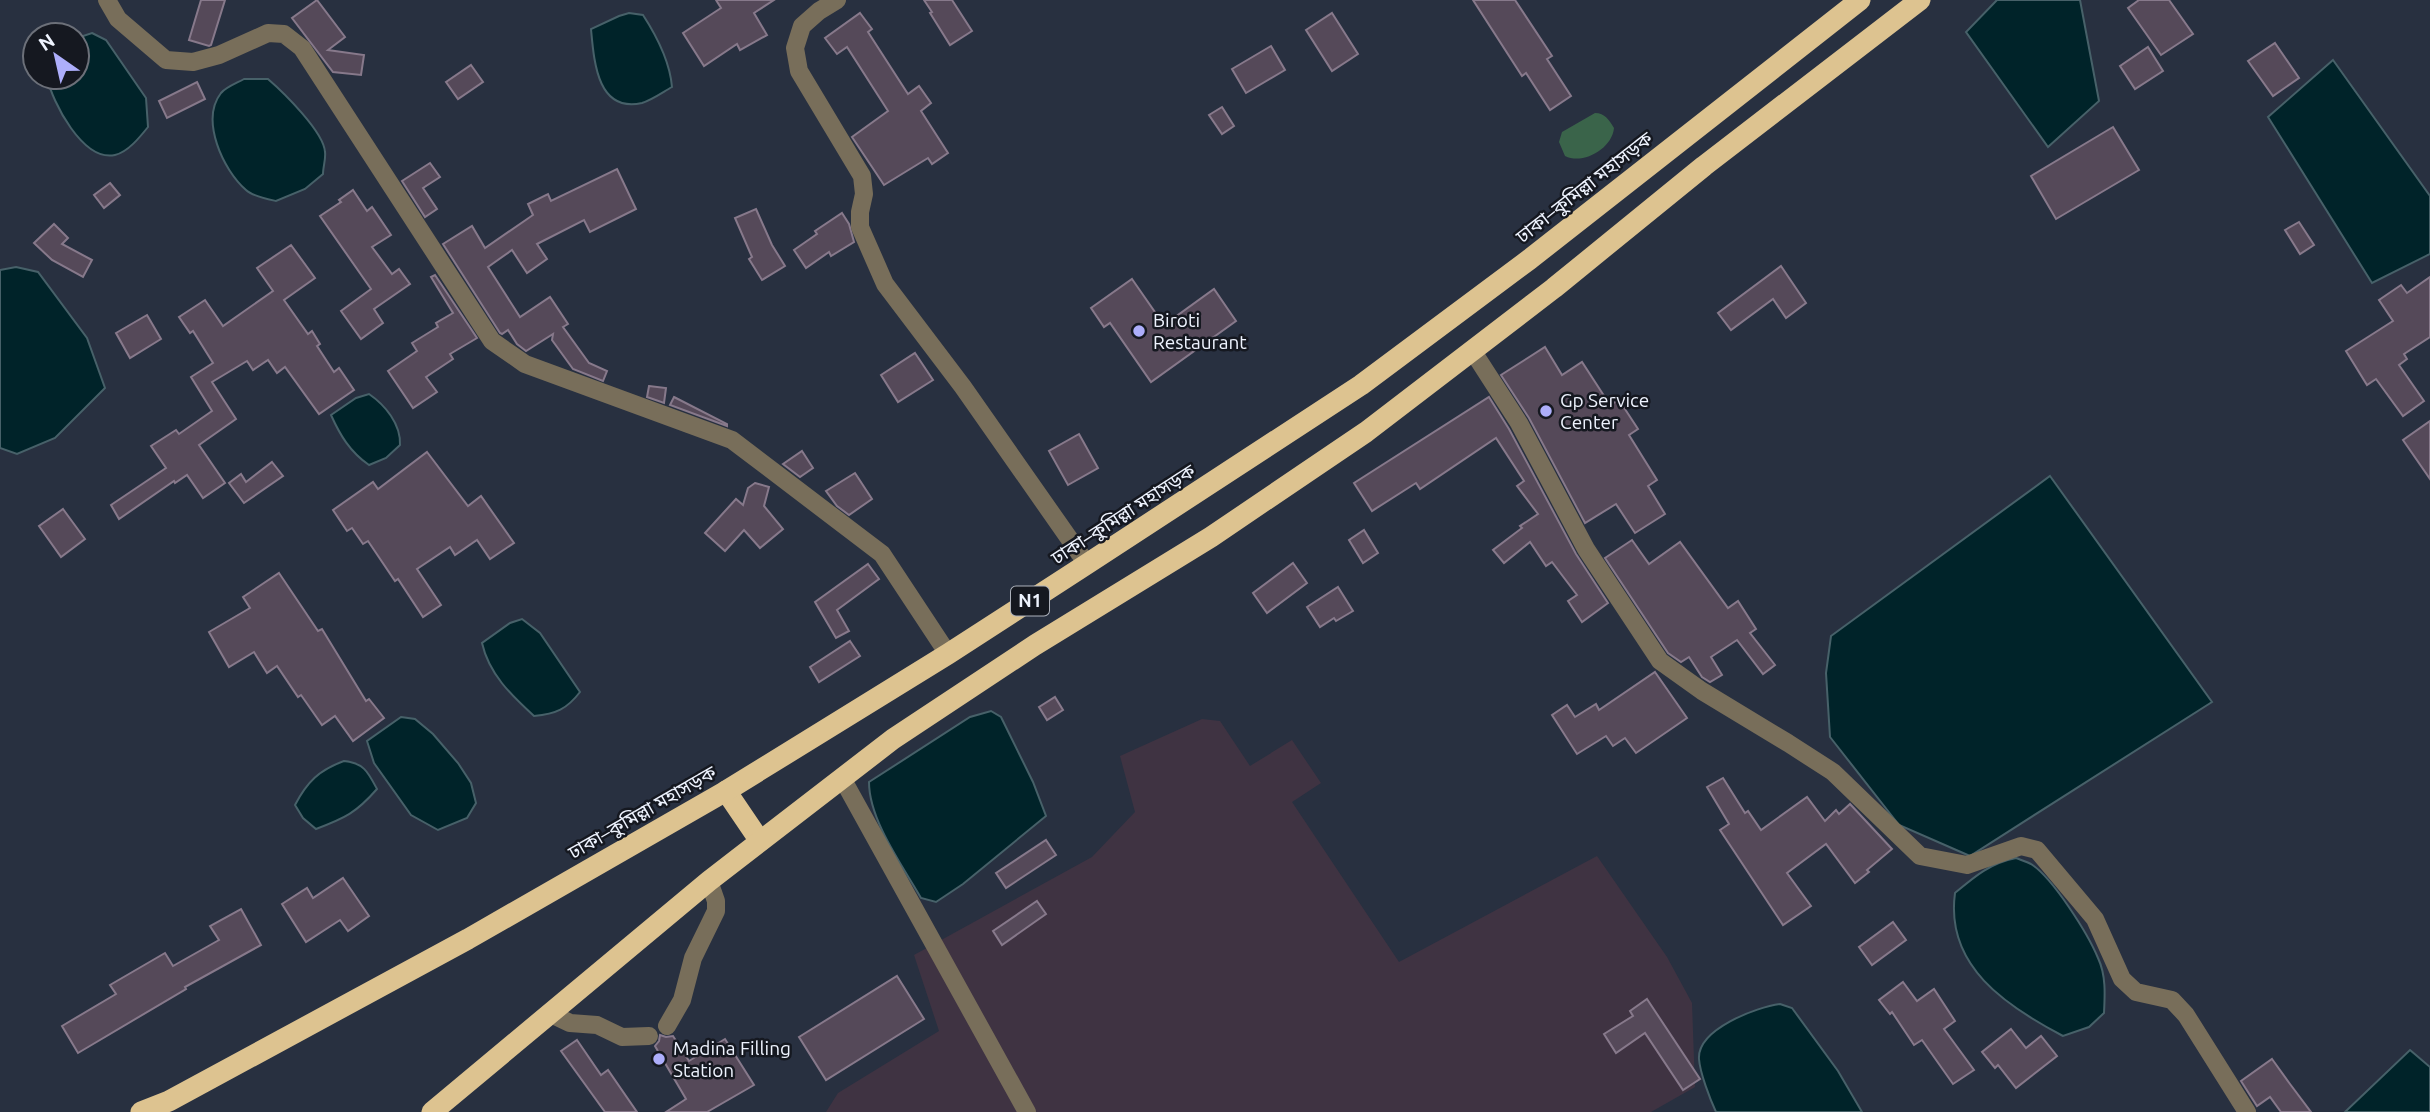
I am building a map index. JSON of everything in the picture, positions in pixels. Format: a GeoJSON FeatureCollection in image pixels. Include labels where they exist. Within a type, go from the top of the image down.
{"type":"FeatureCollection","features":[{"type":"Feature","properties":{"kind":"highway","name":"ঢাকা–কুমিল্লা মহাসড়ক"},"geometry":{"type":"LineString","coordinates":[[141,1112],[169,1101],[468,939],[726,791],[948,654],[1361,385],[1530,259],[1860,0]]}},
{"type":"Feature","properties":{"kind":"highway","name":"N1"},"geometry":{"type":"LineString","coordinates":[[432,1112],[709,881],[893,739],[1024,652],[1211,537],[1366,432],[1920,0]]}},
{"type":"Feature","properties":{"kind":"highway"},"geometry":{"type":"LineString","coordinates":[[1682,140],[1704,166]]}},
{"type":"Feature","properties":{"kind":"highway"},"geometry":{"type":"LineString","coordinates":[[726,791],[760,841]]}},
{"type":"Feature","properties":{"kind":"street"},"geometry":{"type":"LineString","coordinates":[[107,0],[118,19],[166,60],[193,62],[219,55],[268,33],[284,34],[302,48],[492,341],[525,364],[732,440],[882,554],[948,654]]}},
{"type":"Feature","properties":{"kind":"street"},"geometry":{"type":"LineString","coordinates":[[837,0],[802,26],[795,48],[799,71],[862,176],[864,194],[860,227],[885,284],[963,387],[1087,564]]}},
{"type":"Feature","properties":{"kind":"street"},"geometry":{"type":"LineString","coordinates":[[1472,350],[1519,423],[1586,549],[1660,661],[1702,691],[1833,772],[1920,856],[1967,865],[2021,846],[2037,850],[2095,919],[2122,979],[2136,992],[2172,1000],[2186,1015],[2247,1112]]}},
{"type":"Feature","properties":{"kind":"street"},"geometry":{"type":"LineString","coordinates":[[842,778],[1027,1112]]}},
{"type":"Feature","properties":{"kind":"street"},"geometry":{"type":"LineString","coordinates":[[667,1026],[682,1000],[693,958],[716,911],[716,901],[709,881]]}},
{"type":"Feature","properties":{"kind":"street"},"geometry":{"type":"LineString","coordinates":[[550,1013],[570,1023],[597,1025],[622,1037],[649,1036]]}},
{"type":"Feature","properties":{"kind":"shaded area"},"geometry":{"type":"Polygon","coordinates":[[[1997,0],[2080,0],[2099,101],[2048,147],[1966,32],[1997,0]]]}},
{"type":"Feature","properties":{"kind":"shaded area"},"geometry":{"type":"Polygon","coordinates":[[[629,13],[643,15],[648,23],[665,59],[672,87],[646,102],[627,104],[615,100],[601,82],[591,29],[629,13]]]}},
{"type":"Feature","properties":{"kind":"shaded area"},"geometry":{"type":"Polygon","coordinates":[[[91,33],[106,40],[146,98],[148,127],[129,147],[115,155],[103,155],[81,140],[62,115],[51,91],[91,91],[91,33]]]}},
{"type":"Feature","properties":{"kind":"shaded area"},"geometry":{"type":"Polygon","coordinates":[[[2333,60],[2430,196],[2430,254],[2372,283],[2268,117],[2333,60]]]}},
{"type":"Feature","properties":{"kind":"shaded area"},"geometry":{"type":"Polygon","coordinates":[[[244,79],[268,79],[302,113],[323,144],[323,174],[305,189],[276,201],[256,196],[246,190],[229,170],[217,144],[213,117],[215,104],[223,91],[244,79]]]}},
{"type":"Feature","properties":{"kind":"shaded area"},"geometry":{"type":"Polygon","coordinates":[[[16,267],[38,272],[87,338],[105,388],[55,438],[17,454],[0,448],[0,270],[16,267]]]}},
{"type":"Feature","properties":{"kind":"shaded area"},"geometry":{"type":"Polygon","coordinates":[[[369,394],[391,416],[398,430],[400,445],[386,458],[369,465],[346,443],[331,415],[356,398],[369,394]]]}},
{"type":"Feature","properties":{"kind":"shaded area"},"geometry":{"type":"Polygon","coordinates":[[[2050,476],[2212,702],[1970,856],[1899,825],[1830,737],[1826,673],[1831,636],[2050,476]]]}},
{"type":"Feature","properties":{"kind":"shaded area"},"geometry":{"type":"Polygon","coordinates":[[[522,619],[540,633],[580,692],[566,707],[549,714],[534,716],[502,683],[485,654],[482,643],[510,623],[522,619]]]}},
{"type":"Feature","properties":{"kind":"shaded area"},"geometry":{"type":"Polygon","coordinates":[[[991,711],[1001,717],[1033,782],[1046,816],[963,884],[936,902],[921,898],[880,827],[870,797],[869,782],[970,717],[991,711]]]}},
{"type":"Feature","properties":{"kind":"shaded area"},"geometry":{"type":"Polygon","coordinates":[[[401,717],[415,719],[433,734],[458,763],[471,783],[476,803],[467,818],[438,830],[411,815],[374,763],[367,741],[401,717]]]}},
{"type":"Feature","properties":{"kind":"shaded area"},"geometry":{"type":"Polygon","coordinates":[[[1202,719],[1220,721],[1250,766],[1292,740],[1321,783],[1292,802],[1399,962],[1597,856],[1667,957],[1692,1003],[1695,1087],[1651,1112],[826,1112],[838,1093],[939,1031],[914,955],[1092,857],[1135,812],[1120,756],[1202,719]]]}},
{"type":"Feature","properties":{"kind":"shaded area"},"geometry":{"type":"Polygon","coordinates":[[[344,761],[365,769],[377,789],[350,814],[316,829],[303,818],[295,805],[315,778],[327,768],[344,761]]]}},
{"type":"Feature","properties":{"kind":"shaded area"},"geometry":{"type":"Polygon","coordinates":[[[2016,858],[2040,871],[2069,907],[2098,958],[2102,971],[2104,1013],[2089,1027],[2063,1036],[2001,997],[1984,981],[1960,942],[1954,919],[1955,893],[1990,867],[2016,858]]]}},
{"type":"Feature","properties":{"kind":"shaded area"},"geometry":{"type":"Polygon","coordinates":[[[1780,1004],[1792,1008],[1838,1071],[1862,1112],[1716,1112],[1701,1071],[1701,1048],[1708,1038],[1730,1021],[1780,1004]]]}},
{"type":"Feature","properties":{"kind":"shaded area"},"geometry":{"type":"Polygon","coordinates":[[[2410,1050],[2430,1067],[2430,1112],[2345,1112],[2410,1050]]]}},
{"type":"Feature","properties":{"kind":"green space"},"geometry":{"type":"Polygon","coordinates":[[[1595,113],[1604,116],[1614,128],[1608,142],[1588,157],[1565,156],[1559,142],[1562,132],[1595,113]]]}},
{"type":"Feature","properties":{"kind":"building"},"geometry":{"type":"Polygon","coordinates":[[[201,0],[225,0],[209,46],[189,40],[201,0]]]}},
{"type":"Feature","properties":{"kind":"building"},"geometry":{"type":"Polygon","coordinates":[[[317,0],[345,37],[328,50],[364,55],[361,75],[333,72],[292,18],[317,0]]]}},
{"type":"Feature","properties":{"kind":"building"},"geometry":{"type":"Polygon","coordinates":[[[716,0],[774,0],[754,13],[767,35],[740,50],[737,44],[704,66],[683,33],[721,8],[716,0]]]}},
{"type":"Feature","properties":{"kind":"building"},"geometry":{"type":"Polygon","coordinates":[[[924,0],[952,0],[972,31],[950,45],[924,0]]]}},
{"type":"Feature","properties":{"kind":"building"},"geometry":{"type":"Polygon","coordinates":[[[1473,0],[1515,0],[1552,56],[1547,59],[1571,96],[1550,110],[1526,73],[1522,76],[1473,0]]]}},
{"type":"Feature","properties":{"kind":"building"},"geometry":{"type":"Polygon","coordinates":[[[2139,0],[2169,0],[2193,34],[2161,55],[2128,8],[2139,0]]]}},
{"type":"Feature","properties":{"kind":"building"},"geometry":{"type":"Polygon","coordinates":[[[860,13],[872,29],[868,32],[908,94],[919,86],[931,103],[921,111],[948,153],[932,164],[928,158],[884,185],[852,137],[888,111],[847,47],[837,54],[825,38],[860,13]]]}},
{"type":"Feature","properties":{"kind":"building"},"geometry":{"type":"Polygon","coordinates":[[[1332,13],[1358,54],[1332,71],[1306,30],[1332,13]]]}},
{"type":"Feature","properties":{"kind":"building"},"geometry":{"type":"Polygon","coordinates":[[[2275,43],[2299,78],[2273,96],[2248,61],[2275,43]]]}},
{"type":"Feature","properties":{"kind":"building"},"geometry":{"type":"Polygon","coordinates":[[[1271,46],[1285,70],[1246,93],[1232,69],[1271,46]]]}},
{"type":"Feature","properties":{"kind":"building"},"geometry":{"type":"Polygon","coordinates":[[[2148,47],[2163,71],[2135,89],[2120,66],[2148,47]]]}},
{"type":"Feature","properties":{"kind":"building"},"geometry":{"type":"Polygon","coordinates":[[[471,65],[483,82],[458,99],[446,82],[471,65]]]}},
{"type":"Feature","properties":{"kind":"building"},"geometry":{"type":"Polygon","coordinates":[[[197,82],[205,99],[167,118],[159,101],[197,82]]]}},
{"type":"Feature","properties":{"kind":"building"},"geometry":{"type":"Polygon","coordinates":[[[1222,107],[1234,126],[1222,134],[1209,115],[1222,107]]]}},
{"type":"Feature","properties":{"kind":"building"},"geometry":{"type":"Polygon","coordinates":[[[2113,127],[2139,170],[2056,219],[2031,176],[2113,127]]]}},
{"type":"Feature","properties":{"kind":"building"},"geometry":{"type":"Polygon","coordinates":[[[430,163],[440,177],[423,188],[437,209],[425,217],[402,181],[430,163]]]}},
{"type":"Feature","properties":{"kind":"building"},"geometry":{"type":"Polygon","coordinates":[[[617,169],[636,209],[590,232],[584,220],[537,244],[547,259],[527,273],[512,250],[488,267],[520,317],[550,297],[568,324],[563,327],[589,363],[607,371],[603,381],[573,369],[552,340],[553,334],[526,351],[517,344],[508,330],[500,333],[443,244],[472,226],[485,248],[533,215],[528,204],[548,194],[551,201],[617,169]]]}},
{"type":"Feature","properties":{"kind":"building"},"geometry":{"type":"Polygon","coordinates":[[[110,183],[120,195],[104,208],[94,195],[110,183]]]}},
{"type":"Feature","properties":{"kind":"building"},"geometry":{"type":"Polygon","coordinates":[[[353,190],[367,211],[372,207],[391,235],[372,247],[392,274],[399,269],[410,284],[374,309],[383,323],[361,339],[341,311],[371,289],[320,216],[353,190]]]}},
{"type":"Feature","properties":{"kind":"building"},"geometry":{"type":"Polygon","coordinates":[[[756,209],[785,266],[762,280],[749,259],[752,257],[735,218],[756,209]]]}},
{"type":"Feature","properties":{"kind":"building"},"geometry":{"type":"Polygon","coordinates":[[[842,213],[849,224],[854,242],[831,256],[829,252],[806,268],[794,250],[817,234],[815,231],[842,213]]]}},
{"type":"Feature","properties":{"kind":"building"},"geometry":{"type":"Polygon","coordinates":[[[2299,222],[2314,245],[2300,254],[2285,230],[2299,222]]]}},
{"type":"Feature","properties":{"kind":"building"},"geometry":{"type":"Polygon","coordinates":[[[54,224],[68,238],[62,244],[92,260],[83,277],[52,260],[34,243],[54,224]]]}},
{"type":"Feature","properties":{"kind":"building"},"geometry":{"type":"Polygon","coordinates":[[[291,245],[315,278],[284,300],[308,334],[312,331],[320,344],[317,346],[334,372],[339,368],[354,390],[319,414],[285,367],[277,373],[268,360],[253,370],[247,361],[212,382],[236,419],[199,445],[225,483],[203,498],[187,475],[119,519],[111,505],[166,468],[151,446],[176,430],[179,434],[212,411],[191,377],[213,363],[193,331],[190,333],[179,317],[205,300],[223,326],[273,291],[257,268],[291,245]]]}},
{"type":"Feature","properties":{"kind":"building"},"geometry":{"type":"Polygon","coordinates":[[[1781,266],[1806,303],[1786,318],[1773,299],[1731,330],[1718,313],[1781,266]]]}},
{"type":"Feature","properties":{"kind":"building"},"geometry":{"type":"Polygon","coordinates":[[[435,275],[477,338],[450,354],[453,359],[426,377],[437,392],[413,408],[388,371],[417,351],[412,343],[438,327],[436,323],[453,313],[431,277],[435,275]]]}},
{"type":"Feature","properties":{"kind":"building"},"geometry":{"type":"Polygon","coordinates":[[[2430,277],[2430,337],[2404,354],[2407,359],[2399,365],[2424,401],[2403,416],[2376,379],[2367,385],[2346,351],[2393,321],[2379,300],[2401,285],[2407,293],[2430,277]]]}},
{"type":"Feature","properties":{"kind":"building"},"geometry":{"type":"Polygon","coordinates":[[[1132,279],[1164,325],[1214,289],[1236,321],[1151,382],[1110,323],[1104,327],[1091,308],[1132,279]]]}},
{"type":"Feature","properties":{"kind":"building"},"geometry":{"type":"Polygon","coordinates":[[[147,315],[161,339],[130,358],[116,333],[147,315]]]}},
{"type":"Feature","properties":{"kind":"building"},"geometry":{"type":"Polygon","coordinates":[[[1545,347],[1562,375],[1582,362],[1610,405],[1619,400],[1638,429],[1629,435],[1657,480],[1648,486],[1665,514],[1635,533],[1616,504],[1585,523],[1529,418],[1501,375],[1545,347]]]}},
{"type":"Feature","properties":{"kind":"building"},"geometry":{"type":"Polygon","coordinates":[[[915,353],[933,380],[898,402],[881,375],[915,353]]]}},
{"type":"Feature","properties":{"kind":"building"},"geometry":{"type":"Polygon","coordinates":[[[649,386],[666,388],[664,403],[647,397],[649,386]]]}},
{"type":"Feature","properties":{"kind":"building"},"geometry":{"type":"Polygon","coordinates":[[[674,397],[727,424],[727,426],[670,405],[674,397]]]}},
{"type":"Feature","properties":{"kind":"building"},"geometry":{"type":"Polygon","coordinates":[[[1489,397],[1576,554],[1608,603],[1582,622],[1568,601],[1577,595],[1552,562],[1546,566],[1530,542],[1504,563],[1493,550],[1538,514],[1517,486],[1524,481],[1496,438],[1420,489],[1416,483],[1372,511],[1354,483],[1489,397]]]}},
{"type":"Feature","properties":{"kind":"building"},"geometry":{"type":"Polygon","coordinates":[[[2430,421],[2430,479],[2403,440],[2430,421]]]}},
{"type":"Feature","properties":{"kind":"building"},"geometry":{"type":"Polygon","coordinates":[[[1079,434],[1098,468],[1068,485],[1049,451],[1079,434]]]}},
{"type":"Feature","properties":{"kind":"building"},"geometry":{"type":"Polygon","coordinates":[[[802,451],[813,468],[800,477],[783,464],[802,451]]]}},
{"type":"Feature","properties":{"kind":"building"},"geometry":{"type":"Polygon","coordinates":[[[427,452],[468,506],[481,496],[514,543],[490,559],[477,540],[455,555],[450,547],[417,569],[441,605],[423,617],[368,541],[363,544],[352,528],[347,531],[333,510],[373,482],[378,489],[427,452]]]}},
{"type":"Feature","properties":{"kind":"building"},"geometry":{"type":"Polygon","coordinates":[[[272,462],[283,476],[244,503],[229,483],[241,474],[246,482],[272,462]]]}},
{"type":"Feature","properties":{"kind":"building"},"geometry":{"type":"Polygon","coordinates":[[[855,473],[872,499],[849,515],[837,506],[826,491],[855,473]]]}},
{"type":"Feature","properties":{"kind":"building"},"geometry":{"type":"Polygon","coordinates":[[[755,483],[769,487],[764,506],[783,529],[760,548],[744,530],[725,551],[705,533],[736,499],[743,505],[748,488],[755,483]]]}},
{"type":"Feature","properties":{"kind":"building"},"geometry":{"type":"Polygon","coordinates":[[[63,509],[85,539],[61,557],[39,526],[63,509]]]}},
{"type":"Feature","properties":{"kind":"building"},"geometry":{"type":"Polygon","coordinates":[[[1364,530],[1378,553],[1363,563],[1349,540],[1364,530]]]}},
{"type":"Feature","properties":{"kind":"building"},"geometry":{"type":"Polygon","coordinates":[[[1632,540],[1649,564],[1680,542],[1728,608],[1738,601],[1756,629],[1750,633],[1775,665],[1763,674],[1737,640],[1711,657],[1722,675],[1710,682],[1702,677],[1689,657],[1681,662],[1668,653],[1605,558],[1632,540]]]}},
{"type":"Feature","properties":{"kind":"building"},"geometry":{"type":"Polygon","coordinates":[[[1293,563],[1307,583],[1267,613],[1253,593],[1293,563]]]}},
{"type":"Feature","properties":{"kind":"building"},"geometry":{"type":"Polygon","coordinates":[[[868,564],[879,579],[837,610],[849,631],[836,638],[815,602],[868,564]]]}},
{"type":"Feature","properties":{"kind":"building"},"geometry":{"type":"Polygon","coordinates":[[[279,573],[318,631],[322,629],[366,701],[369,699],[384,718],[353,741],[335,716],[322,725],[301,695],[298,697],[277,666],[267,673],[254,652],[229,667],[209,632],[250,608],[243,597],[279,573]]]}},
{"type":"Feature","properties":{"kind":"building"},"geometry":{"type":"Polygon","coordinates":[[[1338,587],[1353,611],[1320,627],[1307,607],[1338,587]]]}},
{"type":"Feature","properties":{"kind":"building"},"geometry":{"type":"Polygon","coordinates":[[[850,641],[860,656],[819,682],[810,667],[850,641]]]}},
{"type":"Feature","properties":{"kind":"building"},"geometry":{"type":"Polygon","coordinates":[[[1655,672],[1687,718],[1636,753],[1625,738],[1613,746],[1606,736],[1577,754],[1552,715],[1567,705],[1575,717],[1596,704],[1599,710],[1655,672]]]}},
{"type":"Feature","properties":{"kind":"building"},"geometry":{"type":"Polygon","coordinates":[[[1055,697],[1063,710],[1047,720],[1039,707],[1055,697]]]}},
{"type":"Feature","properties":{"kind":"building"},"geometry":{"type":"Polygon","coordinates":[[[1723,778],[1745,813],[1748,811],[1761,830],[1807,797],[1825,821],[1836,810],[1839,814],[1850,804],[1892,849],[1855,883],[1826,844],[1787,873],[1811,906],[1783,925],[1720,830],[1729,824],[1707,787],[1723,778]]]}},
{"type":"Feature","properties":{"kind":"building"},"geometry":{"type":"Polygon","coordinates":[[[1046,840],[1056,855],[1006,888],[996,873],[1046,840]]]}},
{"type":"Feature","properties":{"kind":"building"},"geometry":{"type":"Polygon","coordinates":[[[343,878],[369,916],[348,931],[340,920],[306,942],[282,904],[307,888],[313,898],[343,878]]]}},
{"type":"Feature","properties":{"kind":"building"},"geometry":{"type":"Polygon","coordinates":[[[1037,901],[1046,914],[1002,945],[993,931],[1037,901]]]}},
{"type":"Feature","properties":{"kind":"building"},"geometry":{"type":"Polygon","coordinates":[[[241,909],[261,945],[185,987],[186,989],[78,1053],[62,1026],[116,994],[110,985],[165,953],[173,966],[219,940],[210,926],[241,909]]]}},
{"type":"Feature","properties":{"kind":"building"},"geometry":{"type":"Polygon","coordinates":[[[1893,922],[1906,940],[1872,965],[1859,947],[1893,922]]]}},
{"type":"Feature","properties":{"kind":"building"},"geometry":{"type":"Polygon","coordinates":[[[897,976],[924,1019],[826,1080],[799,1037],[897,976]]]}},
{"type":"Feature","properties":{"kind":"building"},"geometry":{"type":"Polygon","coordinates":[[[1903,982],[1917,1001],[1934,989],[1955,1021],[1944,1029],[1974,1070],[1953,1084],[1922,1040],[1914,1045],[1892,1012],[1890,1014],[1879,1000],[1903,982]]]}},
{"type":"Feature","properties":{"kind":"building"},"geometry":{"type":"Polygon","coordinates":[[[1647,999],[1700,1079],[1683,1090],[1645,1033],[1616,1053],[1604,1034],[1633,1016],[1630,1011],[1647,999]]]}},
{"type":"Feature","properties":{"kind":"building"},"geometry":{"type":"Polygon","coordinates":[[[2011,1029],[2026,1048],[2041,1036],[2057,1056],[2016,1088],[1998,1065],[1995,1068],[1982,1052],[2011,1029]]]}},
{"type":"Feature","properties":{"kind":"building"},"geometry":{"type":"Polygon","coordinates":[[[660,1035],[673,1036],[689,1061],[725,1039],[754,1085],[707,1112],[666,1112],[686,1099],[655,1046],[660,1035]]]}},
{"type":"Feature","properties":{"kind":"building"},"geometry":{"type":"Polygon","coordinates":[[[577,1040],[601,1075],[608,1070],[637,1112],[605,1112],[561,1051],[577,1040]]]}},
{"type":"Feature","properties":{"kind":"building"},"geometry":{"type":"Polygon","coordinates":[[[2272,1059],[2311,1112],[2281,1112],[2270,1097],[2257,1106],[2241,1081],[2272,1059]]]}},
{"type":"Feature","properties":{"kind":"place","name":"Biroti Restaurant"},"geometry":{"type":"Point","coordinates":[1139,331]}},
{"type":"Feature","properties":{"kind":"place","name":"Gp Service Center"},"geometry":{"type":"Point","coordinates":[1546,411]}},
{"type":"Feature","properties":{"kind":"place","name":"Madina Filling Station"},"geometry":{"type":"Point","coordinates":[659,1059]}}]}
